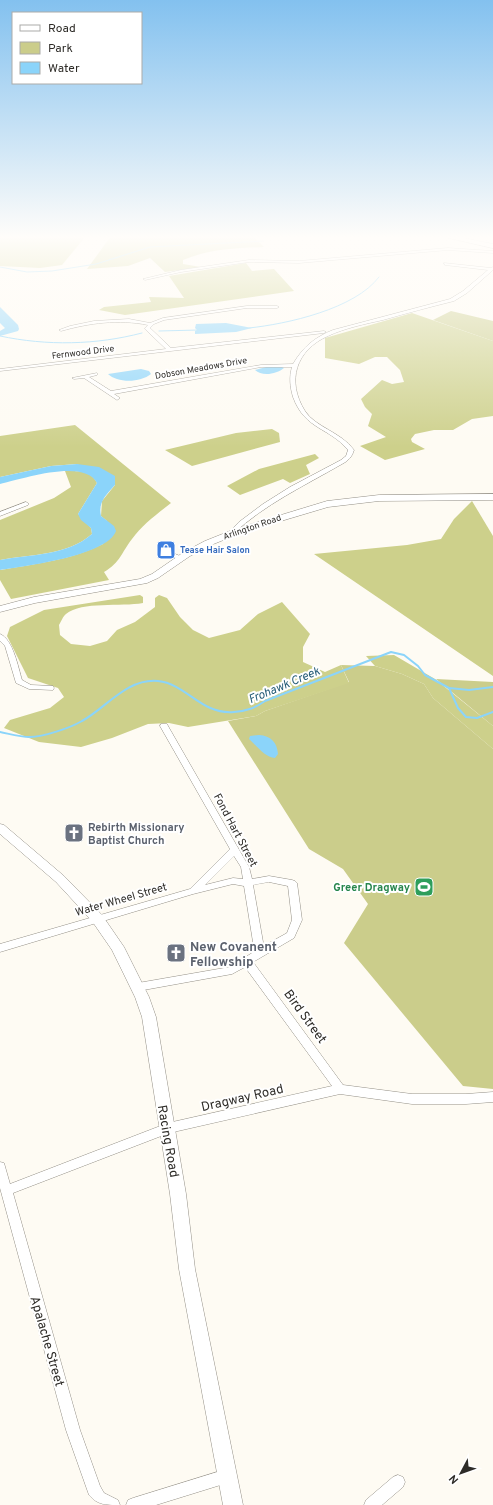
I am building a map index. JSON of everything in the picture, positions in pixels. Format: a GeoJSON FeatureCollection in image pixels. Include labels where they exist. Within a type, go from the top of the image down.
{"type":"FeatureCollection","features":[{"type":"Feature","properties":{"kind":"main road","name":"Arlington Road"},"geometry":{"type":"LineString","coordinates":[[0,609],[34,600],[137,582],[155,576],[180,558],[204,545],[232,533],[308,508],[351,500],[493,497]]}},
{"type":"Feature","properties":{"kind":"street"},"geometry":{"type":"LineString","coordinates":[[232,533],[290,489],[341,462],[351,452],[344,443],[310,419],[302,411],[292,383],[295,365],[308,344],[335,331],[428,306]]}},
{"type":"Feature","properties":{"kind":"street"},"geometry":{"type":"LineString","coordinates":[[62,330],[70,327],[112,321],[150,324],[163,319],[238,308],[277,307]]}},
{"type":"Feature","properties":{"kind":"street"},"geometry":{"type":"LineString","coordinates":[[150,324],[147,328],[170,350]]}},
{"type":"Feature","properties":{"kind":"street","name":"Fernwood Drive"},"geometry":{"type":"LineString","coordinates":[[0,370],[335,331]]}},
{"type":"Feature","properties":{"kind":"street","name":"Dobson Meadows Drive"},"geometry":{"type":"LineString","coordinates":[[110,393],[266,365],[295,365]]}},
{"type":"Feature","properties":{"kind":"street"},"geometry":{"type":"LineString","coordinates":[[74,378],[95,374]]}},
{"type":"Feature","properties":{"kind":"street"},"geometry":{"type":"LineString","coordinates":[[85,376],[117,398]]}},
{"type":"Feature","properties":{"kind":"street"},"geometry":{"type":"LineString","coordinates":[[0,514],[26,504]]}},
{"type":"Feature","properties":{"kind":"street"},"geometry":{"type":"LineString","coordinates":[[171,554],[180,558]]}},
{"type":"Feature","properties":{"kind":"street"},"geometry":{"type":"LineString","coordinates":[[0,636],[8,646],[19,681],[29,687],[50,688]]}},
{"type":"Feature","properties":{"kind":"street","name":"Fond Hart Street"},"geometry":{"type":"LineString","coordinates":[[164,726],[245,867],[258,942],[257,954]]}},
{"type":"Feature","properties":{"kind":"street","name":"Racing Road"},"geometry":{"type":"LineString","coordinates":[[0,828],[52,871],[97,918],[117,947],[138,987],[149,1017],[168,1128],[187,1269],[210,1380],[227,1476],[234,1505]]}},
{"type":"Feature","properties":{"kind":"street","name":"Water Wheel Street"},"geometry":{"type":"LineString","coordinates":[[0,948],[97,918],[193,891],[235,850]]}},
{"type":"Feature","properties":{"kind":"street"},"geometry":{"type":"LineString","coordinates":[[138,987],[223,972],[247,962],[257,954],[264,952],[291,935],[297,920],[292,883],[269,879],[248,883],[233,880],[193,891]]}},
{"type":"Feature","properties":{"kind":"street","name":"Bird Street"},"geometry":{"type":"LineString","coordinates":[[247,962],[340,1089]]}},
{"type":"Feature","properties":{"kind":"street","name":"Dragway Road"},"geometry":{"type":"LineString","coordinates":[[8,1190],[168,1128],[340,1089],[412,1098],[466,1099],[493,1096]]}},
{"type":"Feature","properties":{"kind":"street","name":"Apalache Street"},"geometry":{"type":"LineString","coordinates":[[0,1167],[8,1190],[73,1430],[94,1490],[99,1498],[113,1505]]}},
{"type":"Feature","properties":{"kind":"street"},"geometry":{"type":"LineString","coordinates":[[133,1505],[227,1476]]}},
{"type":"Feature","properties":{"kind":"street"},"geometry":{"type":"LineString","coordinates":[[371,1505],[398,1482]]}},
{"type":"Feature","properties":{"kind":"green space"},"geometry":{"type":"Polygon","coordinates":[[[187,306],[125,315],[99,310],[104,307],[187,306]]]}},
{"type":"Feature","properties":{"kind":"green space"},"geometry":{"type":"Polygon","coordinates":[[[451,311],[493,321],[493,341],[433,320],[451,311]]]}},
{"type":"Feature","properties":{"kind":"green space"},"geometry":{"type":"Polygon","coordinates":[[[412,313],[493,341],[493,416],[472,419],[453,430],[434,430],[415,434],[411,439],[412,442],[425,449],[385,460],[360,446],[386,437],[368,426],[372,414],[365,407],[361,399],[382,380],[392,384],[404,382],[400,370],[387,357],[375,357],[359,364],[325,358],[325,338],[412,313]]]}},
{"type":"Feature","properties":{"kind":"green space"},"geometry":{"type":"Polygon","coordinates":[[[75,425],[171,503],[140,529],[114,565],[104,572],[109,580],[11,599],[0,580],[0,570],[66,558],[103,544],[107,521],[101,516],[102,501],[115,485],[77,464],[51,466],[0,477],[0,436],[75,425]]]}},
{"type":"Feature","properties":{"kind":"green space"},"geometry":{"type":"Polygon","coordinates":[[[272,429],[279,433],[280,442],[192,466],[165,450],[236,433],[272,429]]]}},
{"type":"Feature","properties":{"kind":"green space"},"geometry":{"type":"Polygon","coordinates":[[[315,454],[319,458],[306,465],[310,474],[290,483],[283,479],[240,495],[227,486],[259,469],[315,454]]]}},
{"type":"Feature","properties":{"kind":"green space"},"geometry":{"type":"Polygon","coordinates":[[[65,471],[79,471],[88,473],[97,483],[78,514],[91,528],[92,534],[82,541],[60,550],[0,560],[0,520],[54,498],[71,487],[65,471]]]}},
{"type":"Feature","properties":{"kind":"green space"},"geometry":{"type":"Polygon","coordinates":[[[472,501],[493,536],[493,676],[314,554],[407,545],[441,539],[454,519],[472,501]]]}},
{"type":"Feature","properties":{"kind":"green space"},"geometry":{"type":"Polygon","coordinates":[[[140,595],[143,597],[143,603],[82,607],[73,610],[65,615],[59,625],[60,635],[71,644],[90,646],[107,641],[117,630],[135,622],[155,607],[155,598],[159,595],[167,598],[180,617],[193,630],[209,638],[240,630],[258,614],[282,602],[310,634],[303,647],[303,662],[325,672],[341,665],[349,683],[265,711],[256,716],[188,727],[169,723],[148,724],[112,738],[81,747],[39,742],[4,728],[10,720],[50,708],[64,697],[58,688],[28,678],[7,636],[10,627],[44,610],[140,595]]]}},
{"type":"Feature","properties":{"kind":"green space"},"geometry":{"type":"Polygon","coordinates":[[[394,655],[435,679],[493,726],[493,749],[433,698],[424,684],[402,674],[375,666],[366,656],[394,655]]]}},
{"type":"Feature","properties":{"kind":"green space","name":"Greer Dragway"},"geometry":{"type":"Polygon","coordinates":[[[341,665],[375,666],[402,674],[424,684],[433,698],[493,749],[493,1089],[463,1086],[344,943],[368,904],[343,869],[309,849],[228,721],[256,716],[265,711],[349,682],[341,665]]]}},
{"type":"Feature","properties":{"kind":"green space"},"geometry":{"type":"Polygon","coordinates":[[[436,679],[493,682],[493,726],[436,679]]]}},
{"type":"Feature","properties":{"kind":"water"},"geometry":{"type":"Polygon","coordinates":[[[0,307],[18,325],[18,331],[0,336],[0,331],[5,328],[0,323],[0,307]]]}},
{"type":"Feature","properties":{"kind":"water"},"geometry":{"type":"Polygon","coordinates":[[[226,323],[252,328],[236,332],[195,334],[195,331],[197,330],[195,328],[196,324],[226,323]]]}},
{"type":"Feature","properties":{"kind":"water"},"geometry":{"type":"Polygon","coordinates":[[[280,366],[284,368],[278,372],[270,374],[265,374],[255,370],[266,367],[280,366]]]}},
{"type":"Feature","properties":{"kind":"water"},"geometry":{"type":"Polygon","coordinates":[[[141,369],[149,371],[151,374],[141,379],[129,381],[117,379],[108,374],[141,369]]]}},
{"type":"Feature","properties":{"kind":"water"},"geometry":{"type":"Polygon","coordinates":[[[77,464],[99,467],[115,476],[115,485],[104,499],[100,511],[101,516],[114,526],[116,531],[109,540],[98,547],[82,553],[45,562],[0,570],[0,560],[60,550],[82,541],[92,534],[91,528],[81,520],[78,514],[97,483],[90,476],[79,472],[66,471],[52,472],[0,484],[0,477],[51,466],[77,464]]]}},
{"type":"Feature","properties":{"kind":"water"},"geometry":{"type":"Polygon","coordinates":[[[259,735],[273,740],[278,754],[275,758],[264,754],[249,739],[250,736],[259,735]]]}},
{"type":"Feature","properties":{"kind":"waterway"},"geometry":{"type":"LineString","coordinates":[[249,328],[301,319],[336,306]]}},
{"type":"Feature","properties":{"kind":"waterway"},"geometry":{"type":"LineString","coordinates":[[159,331],[199,330]]}},
{"type":"Feature","properties":{"kind":"waterway"},"geometry":{"type":"LineString","coordinates":[[0,336],[53,343],[71,343],[107,340],[142,333]]}},
{"type":"Feature","properties":{"kind":"waterway","name":"Frohawk Creek"},"geometry":{"type":"LineString","coordinates":[[0,732],[30,737],[49,734],[64,729],[77,724],[127,689],[136,684],[147,681],[168,683],[212,709],[222,712],[243,711],[391,652],[404,655],[418,666],[425,675],[449,688]]}},
{"type":"Feature","properties":{"kind":"waterway"},"geometry":{"type":"LineString","coordinates":[[449,688],[469,690],[493,687]]}},
{"type":"Feature","properties":{"kind":"waterway","name":"Frohawk Creek"},"geometry":{"type":"LineString","coordinates":[[449,688],[458,708],[466,717],[477,718],[493,712]]}},
{"type":"Feature","properties":{"kind":"place","name":"Tease Hair Salon"},"geometry":{"type":"Point","coordinates":[166,550]}},
{"type":"Feature","properties":{"kind":"place","name":"Rebirth Missionary Baptist Church"},"geometry":{"type":"Point","coordinates":[74,833]}},
{"type":"Feature","properties":{"kind":"place","name":"Greer Dragway"},"geometry":{"type":"Point","coordinates":[424,887]}},
{"type":"Feature","properties":{"kind":"place","name":"New Covanent Fellowship"},"geometry":{"type":"Point","coordinates":[176,953]}}]}
